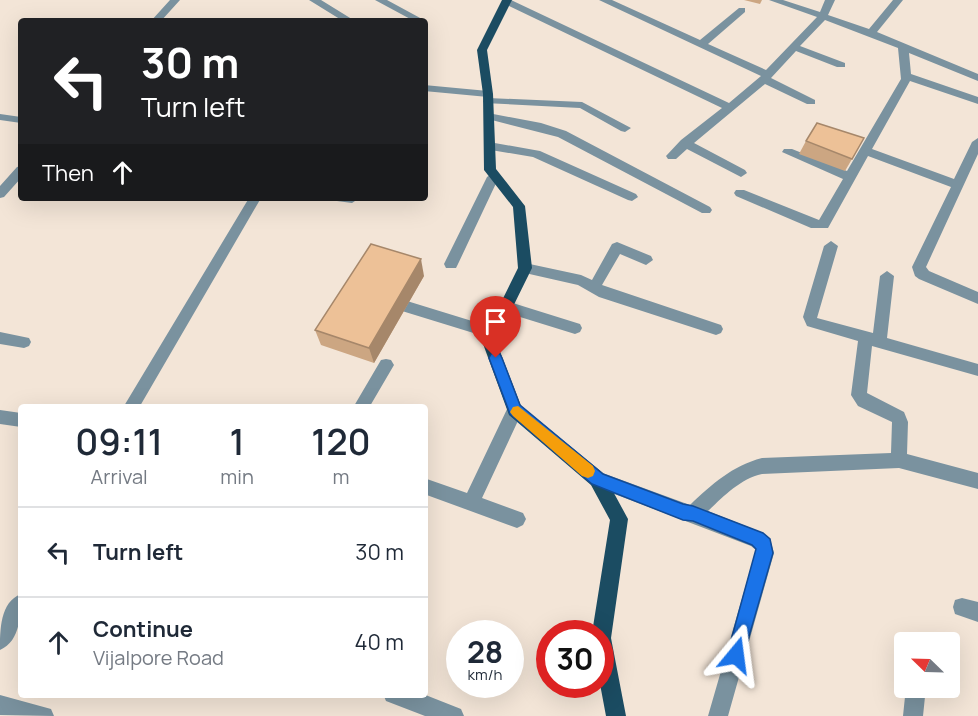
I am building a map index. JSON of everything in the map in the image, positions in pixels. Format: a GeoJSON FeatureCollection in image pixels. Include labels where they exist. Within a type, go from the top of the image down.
{"type":"FeatureCollection","features":[{"type":"Feature","properties":{"kind":"main road"},"geometry":{"type":"LineString","coordinates":[[507,1],[482,50],[488,104],[489,170],[519,207],[525,268],[489,341],[515,410],[597,479],[619,519],[601,638],[616,716]]}},
{"type":"Feature","properties":{"kind":"street"},"geometry":{"type":"LineString","coordinates":[[159,18],[175,0]]}},
{"type":"Feature","properties":{"kind":"street"},"geometry":{"type":"LineString","coordinates":[[380,0],[415,18]]}},
{"type":"Feature","properties":{"kind":"street"},"geometry":{"type":"LineString","coordinates":[[604,0],[701,44],[812,102]]}},
{"type":"Feature","properties":{"kind":"street"},"geometry":{"type":"LineString","coordinates":[[774,0],[871,33],[977,76]]}},
{"type":"Feature","properties":{"kind":"street"},"geometry":{"type":"LineString","coordinates":[[672,156],[766,77],[823,16],[830,0]]}},
{"type":"Feature","properties":{"kind":"street"},"geometry":{"type":"LineString","coordinates":[[871,33],[898,0]]}},
{"type":"Feature","properties":{"kind":"street"},"geometry":{"type":"LineString","coordinates":[[320,1],[346,18]]}},
{"type":"Feature","properties":{"kind":"street"},"geometry":{"type":"LineString","coordinates":[[507,1],[729,107]]}},
{"type":"Feature","properties":{"kind":"street"},"geometry":{"type":"LineString","coordinates":[[701,44],[742,10]]}},
{"type":"Feature","properties":{"kind":"street"},"geometry":{"type":"LineString","coordinates":[[794,47],[842,65]]}},
{"type":"Feature","properties":{"kind":"street"},"geometry":{"type":"LineString","coordinates":[[740,193],[820,226],[906,76],[903,47]]}},
{"type":"Feature","properties":{"kind":"street"},"geometry":{"type":"LineString","coordinates":[[906,76],[978,101]]}},
{"type":"Feature","properties":{"kind":"street"},"geometry":{"type":"LineString","coordinates":[[428,89],[488,104],[562,134],[706,210]]}},
{"type":"Feature","properties":{"kind":"street"},"geometry":{"type":"LineString","coordinates":[[488,104],[582,105],[625,128]]}},
{"type":"Feature","properties":{"kind":"street"},"geometry":{"type":"LineString","coordinates":[[0,117],[18,120]]}},
{"type":"Feature","properties":{"kind":"street"},"geometry":{"type":"LineString","coordinates":[[978,142],[974,159],[958,185],[920,267],[920,272],[978,298]]}},
{"type":"Feature","properties":{"kind":"street"},"geometry":{"type":"LineString","coordinates":[[685,143],[741,173]]}},
{"type":"Feature","properties":{"kind":"street"},"geometry":{"type":"LineString","coordinates":[[489,146],[536,154],[632,197]]}},
{"type":"Feature","properties":{"kind":"street"},"geometry":{"type":"LineString","coordinates":[[865,151],[958,185]]}},
{"type":"Feature","properties":{"kind":"street"},"geometry":{"type":"LineString","coordinates":[[788,152],[850,177]]}},
{"type":"Feature","properties":{"kind":"street"},"geometry":{"type":"LineString","coordinates":[[0,194],[18,173]]}},
{"type":"Feature","properties":{"kind":"street"},"geometry":{"type":"LineString","coordinates":[[451,264],[493,177]]}},
{"type":"Feature","properties":{"kind":"street"},"geometry":{"type":"LineString","coordinates":[[133,404],[253,201]]}},
{"type":"Feature","properties":{"kind":"street"},"geometry":{"type":"LineString","coordinates":[[831,246],[810,317],[812,322],[978,370]]}},
{"type":"Feature","properties":{"kind":"street"},"geometry":{"type":"LineString","coordinates":[[594,288],[617,247],[646,260]]}},
{"type":"Feature","properties":{"kind":"street"},"geometry":{"type":"LineString","coordinates":[[525,268],[581,280],[604,293],[716,329]]}},
{"type":"Feature","properties":{"kind":"street"},"geometry":{"type":"LineString","coordinates":[[886,276],[859,395],[864,401],[898,417],[900,422],[899,460]]}},
{"type":"Feature","properties":{"kind":"street"},"geometry":{"type":"LineString","coordinates":[[407,307],[493,333]]}},
{"type":"Feature","properties":{"kind":"street"},"geometry":{"type":"LineString","coordinates":[[506,307],[575,328]]}},
{"type":"Feature","properties":{"kind":"street"},"geometry":{"type":"LineString","coordinates":[[0,338],[24,342]]}},
{"type":"Feature","properties":{"kind":"street"},"geometry":{"type":"LineString","coordinates":[[363,404],[386,365]]}},
{"type":"Feature","properties":{"kind":"street"},"geometry":{"type":"LineString","coordinates":[[471,503],[515,410]]}},
{"type":"Feature","properties":{"kind":"street"},"geometry":{"type":"LineString","coordinates":[[0,417],[18,420]]}},
{"type":"Feature","properties":{"kind":"street"},"geometry":{"type":"LineString","coordinates":[[693,514],[750,468],[899,460],[978,481]]}},
{"type":"Feature","properties":{"kind":"street"},"geometry":{"type":"LineString","coordinates":[[597,479],[757,539],[764,545],[765,553],[718,716]]}},
{"type":"Feature","properties":{"kind":"street"},"geometry":{"type":"LineString","coordinates":[[428,487],[517,519]]}},
{"type":"Feature","properties":{"kind":"street"},"geometry":{"type":"LineString","coordinates":[[0,640],[18,608]]}},
{"type":"Feature","properties":{"kind":"street"},"geometry":{"type":"LineString","coordinates":[[404,698],[454,716]]}},
{"type":"Feature","properties":{"kind":"street"},"geometry":{"type":"LineString","coordinates":[[913,716],[915,698]]}},
{"type":"Feature","properties":{"kind":"street"},"geometry":{"type":"LineString","coordinates":[[0,705],[44,716]]}},
{"type":"Feature","properties":{"kind":"building"},"geometry":{"type":"Polygon","coordinates":[[[817,123],[864,138],[852,159],[806,141],[817,123]]]}},
{"type":"Feature","properties":{"kind":"building"},"geometry":{"type":"Polygon","coordinates":[[[371,244],[421,259],[369,348],[315,330],[371,244]]]}},
{"type":"Feature","properties":{"kind":"slow traffic"},"geometry":{"type":"LineString","coordinates":[[518,412],[588,471]]}},
{"type":"Feature","properties":{"kind":"route"},"geometry":{"type":"LineString","coordinates":[[496,358],[515,410],[597,479],[757,539],[764,545],[765,553],[736,655]]}}]}
